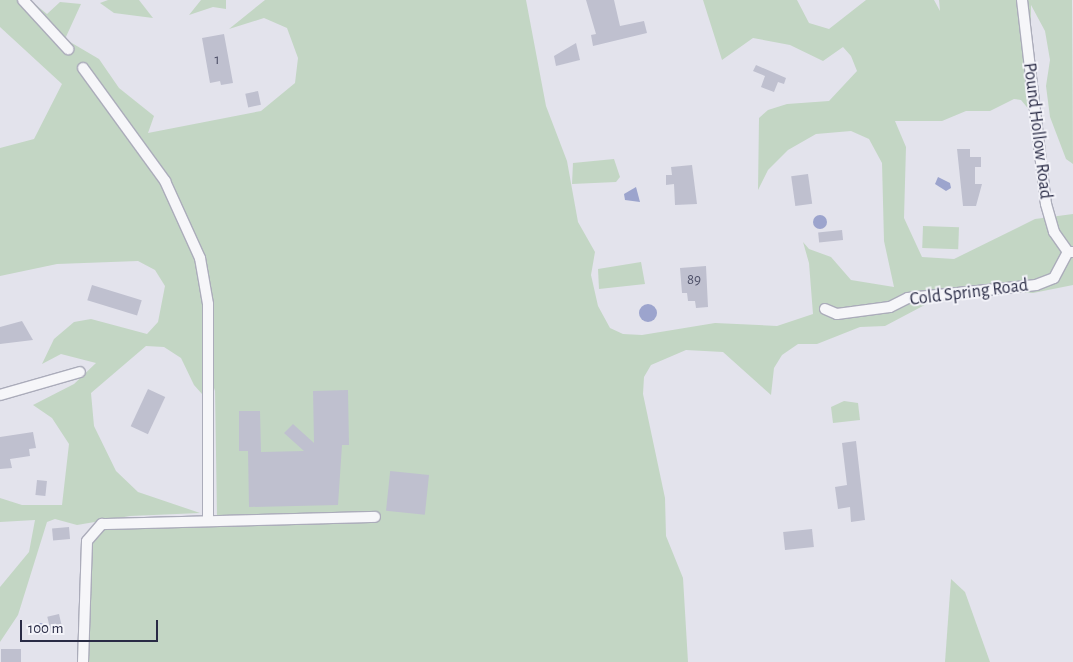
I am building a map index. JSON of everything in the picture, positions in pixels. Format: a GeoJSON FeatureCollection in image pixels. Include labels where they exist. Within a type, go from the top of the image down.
{"type":"FeatureCollection","features":[{"type":"Feature","properties":{"kind":"street"},"geometry":{"type":"LineString","coordinates":[[23,0],[68,49]]}},
{"type":"Feature","properties":{"kind":"street","name":"Pound Hollow Road"},"geometry":{"type":"LineString","coordinates":[[1022,0],[1046,204],[1054,232],[1070,252]]}},
{"type":"Feature","properties":{"kind":"street"},"geometry":{"type":"LineString","coordinates":[[83,68],[165,181],[200,258],[208,304],[208,520]]}},
{"type":"Feature","properties":{"kind":"street","name":"Cold Spring Road"},"geometry":{"type":"LineString","coordinates":[[825,309],[837,314],[890,307],[908,298],[1036,285],[1054,278],[1070,252]]}},
{"type":"Feature","properties":{"kind":"street"},"geometry":{"type":"LineString","coordinates":[[0,395],[80,372]]}},
{"type":"Feature","properties":{"kind":"street"},"geometry":{"type":"LineString","coordinates":[[83,662],[87,542],[95,528],[107,523],[375,517]]}},
{"type":"Feature","properties":{"kind":"green space"},"geometry":{"type":"Polygon","coordinates":[[[0,0],[30,0],[47,14],[60,2],[81,4],[65,39],[99,59],[119,88],[154,116],[148,133],[261,111],[295,83],[298,58],[287,28],[264,18],[229,29],[265,0],[526,0],[546,106],[567,161],[578,222],[595,252],[591,275],[598,306],[610,328],[623,334],[642,335],[715,323],[777,326],[813,314],[809,263],[803,242],[809,249],[831,257],[851,280],[894,287],[884,241],[882,163],[869,139],[851,131],[816,134],[788,150],[768,170],[758,190],[759,118],[768,110],[787,104],[829,101],[857,71],[851,56],[843,47],[823,61],[790,45],[753,38],[722,60],[703,0],[797,0],[809,23],[829,29],[866,0],[934,0],[940,11],[939,0],[1072,0],[1073,164],[1066,159],[1050,117],[1046,86],[1050,60],[1045,31],[1031,5],[1031,112],[1021,100],[1014,99],[990,111],[966,111],[942,121],[895,121],[906,147],[904,218],[922,257],[954,259],[1035,219],[1073,214],[1073,285],[1033,293],[955,289],[885,326],[860,327],[817,344],[798,344],[782,355],[774,368],[771,395],[723,352],[686,350],[651,365],[644,377],[643,394],[665,498],[666,536],[683,578],[688,662],[85,662],[88,545],[102,526],[217,519],[215,388],[210,403],[194,385],[181,358],[164,347],[146,346],[91,393],[94,426],[116,471],[138,492],[200,513],[130,516],[77,525],[55,519],[47,522],[18,615],[0,642],[0,587],[29,552],[35,520],[0,522],[0,498],[22,505],[62,505],[69,444],[52,418],[33,405],[74,384],[96,363],[61,354],[42,364],[54,339],[74,322],[91,319],[147,334],[158,322],[165,286],[155,270],[138,261],[57,264],[0,276],[0,148],[34,139],[62,84],[0,27],[0,0]]]}},
{"type":"Feature","properties":{"kind":"green space"},"geometry":{"type":"Polygon","coordinates":[[[108,0],[139,0],[153,18],[114,13],[100,3],[108,0]]]}},
{"type":"Feature","properties":{"kind":"green space"},"geometry":{"type":"Polygon","coordinates":[[[201,0],[226,0],[226,9],[213,7],[189,15],[201,0]]]}},
{"type":"Feature","properties":{"kind":"green space"},"geometry":{"type":"Polygon","coordinates":[[[614,159],[620,177],[616,182],[572,184],[573,163],[614,159]]]}},
{"type":"Feature","properties":{"kind":"green space"},"geometry":{"type":"Polygon","coordinates":[[[923,226],[959,227],[958,249],[922,248],[923,226]]]}},
{"type":"Feature","properties":{"kind":"green space"},"geometry":{"type":"Polygon","coordinates":[[[641,262],[645,284],[599,289],[598,269],[641,262]]]}},
{"type":"Feature","properties":{"kind":"green space"},"geometry":{"type":"Polygon","coordinates":[[[844,401],[858,403],[860,420],[833,423],[831,407],[844,401]]]}},
{"type":"Feature","properties":{"kind":"green space"},"geometry":{"type":"Polygon","coordinates":[[[951,579],[965,592],[990,662],[945,662],[951,579]]]}},
{"type":"Feature","properties":{"kind":"water"},"geometry":{"type":"Polygon","coordinates":[[[938,177],[950,183],[951,188],[946,191],[935,184],[938,177]]]}},
{"type":"Feature","properties":{"kind":"water"},"geometry":{"type":"Polygon","coordinates":[[[636,187],[640,202],[625,200],[624,194],[636,187]]]}},
{"type":"Feature","properties":{"kind":"water"},"geometry":{"type":"Polygon","coordinates":[[[820,215],[825,217],[827,222],[825,227],[820,229],[815,227],[813,222],[815,217],[820,215]]]}},
{"type":"Feature","properties":{"kind":"water"},"geometry":{"type":"Polygon","coordinates":[[[648,304],[654,307],[657,313],[654,319],[648,322],[642,319],[639,313],[642,307],[648,304]]]}},
{"type":"Feature","properties":{"kind":"water"},"geometry":{"type":"Polygon","coordinates":[[[40,622],[46,628],[40,634],[34,628],[40,622]]]}},
{"type":"Feature","properties":{"kind":"building"},"geometry":{"type":"Polygon","coordinates":[[[586,0],[614,0],[620,26],[644,21],[647,33],[593,46],[591,35],[596,34],[586,0]]]}},
{"type":"Feature","properties":{"kind":"building"},"geometry":{"type":"Polygon","coordinates":[[[224,34],[233,83],[221,85],[220,81],[210,83],[202,38],[224,34]]]}},
{"type":"Feature","properties":{"kind":"building"},"geometry":{"type":"Polygon","coordinates":[[[576,43],[580,60],[556,66],[554,56],[576,43]]]}},
{"type":"Feature","properties":{"kind":"building"},"geometry":{"type":"Polygon","coordinates":[[[756,65],[786,78],[784,84],[778,82],[774,92],[761,87],[765,76],[753,71],[756,65]]]}},
{"type":"Feature","properties":{"kind":"building"},"geometry":{"type":"Polygon","coordinates":[[[258,91],[261,105],[248,107],[245,94],[258,91]]]}},
{"type":"Feature","properties":{"kind":"building"},"geometry":{"type":"Polygon","coordinates":[[[957,149],[970,149],[970,157],[981,157],[981,167],[975,167],[975,184],[982,184],[976,206],[963,206],[957,149]]]}},
{"type":"Feature","properties":{"kind":"building"},"geometry":{"type":"Polygon","coordinates":[[[692,165],[697,204],[675,205],[674,184],[666,185],[666,175],[672,175],[671,167],[692,165]]]}},
{"type":"Feature","properties":{"kind":"building"},"geometry":{"type":"Polygon","coordinates":[[[808,174],[812,204],[795,206],[791,176],[808,174]]]}},
{"type":"Feature","properties":{"kind":"building"},"geometry":{"type":"Polygon","coordinates":[[[842,230],[843,240],[819,242],[818,233],[842,230]]]}},
{"type":"Feature","properties":{"kind":"building"},"geometry":{"type":"Polygon","coordinates":[[[706,266],[708,307],[696,308],[695,301],[688,301],[687,293],[682,293],[680,268],[706,266]]]}},
{"type":"Feature","properties":{"kind":"building"},"geometry":{"type":"Polygon","coordinates":[[[92,285],[142,300],[137,316],[87,300],[92,285]]]}},
{"type":"Feature","properties":{"kind":"building"},"geometry":{"type":"Polygon","coordinates":[[[22,321],[33,340],[0,344],[0,327],[22,321]]]}},
{"type":"Feature","properties":{"kind":"building"},"geometry":{"type":"Polygon","coordinates":[[[148,389],[165,397],[148,434],[131,426],[148,389]]]}},
{"type":"Feature","properties":{"kind":"building"},"geometry":{"type":"Polygon","coordinates":[[[348,390],[349,445],[342,445],[338,505],[249,507],[248,451],[239,451],[239,411],[260,411],[261,452],[304,451],[284,433],[293,424],[314,443],[313,391],[348,390]]]}},
{"type":"Feature","properties":{"kind":"building"},"geometry":{"type":"Polygon","coordinates":[[[33,432],[36,448],[29,449],[30,456],[10,459],[12,468],[0,469],[0,437],[33,432]]]}},
{"type":"Feature","properties":{"kind":"building"},"geometry":{"type":"Polygon","coordinates":[[[856,441],[865,520],[851,522],[850,507],[838,509],[835,487],[847,485],[842,443],[856,441]]]}},
{"type":"Feature","properties":{"kind":"building"},"geometry":{"type":"Polygon","coordinates":[[[390,471],[429,475],[425,515],[386,511],[390,471]]]}},
{"type":"Feature","properties":{"kind":"building"},"geometry":{"type":"Polygon","coordinates":[[[37,480],[47,481],[45,496],[35,495],[37,480]]]}},
{"type":"Feature","properties":{"kind":"building"},"geometry":{"type":"Polygon","coordinates":[[[69,527],[70,539],[53,540],[52,528],[69,527]]]}},
{"type":"Feature","properties":{"kind":"building"},"geometry":{"type":"Polygon","coordinates":[[[812,529],[814,547],[785,550],[783,532],[812,529]]]}},
{"type":"Feature","properties":{"kind":"building"},"geometry":{"type":"Polygon","coordinates":[[[59,614],[63,632],[51,634],[47,617],[59,614]]]}},
{"type":"Feature","properties":{"kind":"building"},"geometry":{"type":"Polygon","coordinates":[[[1,649],[21,649],[21,662],[1,662],[1,649]]]}}]}
